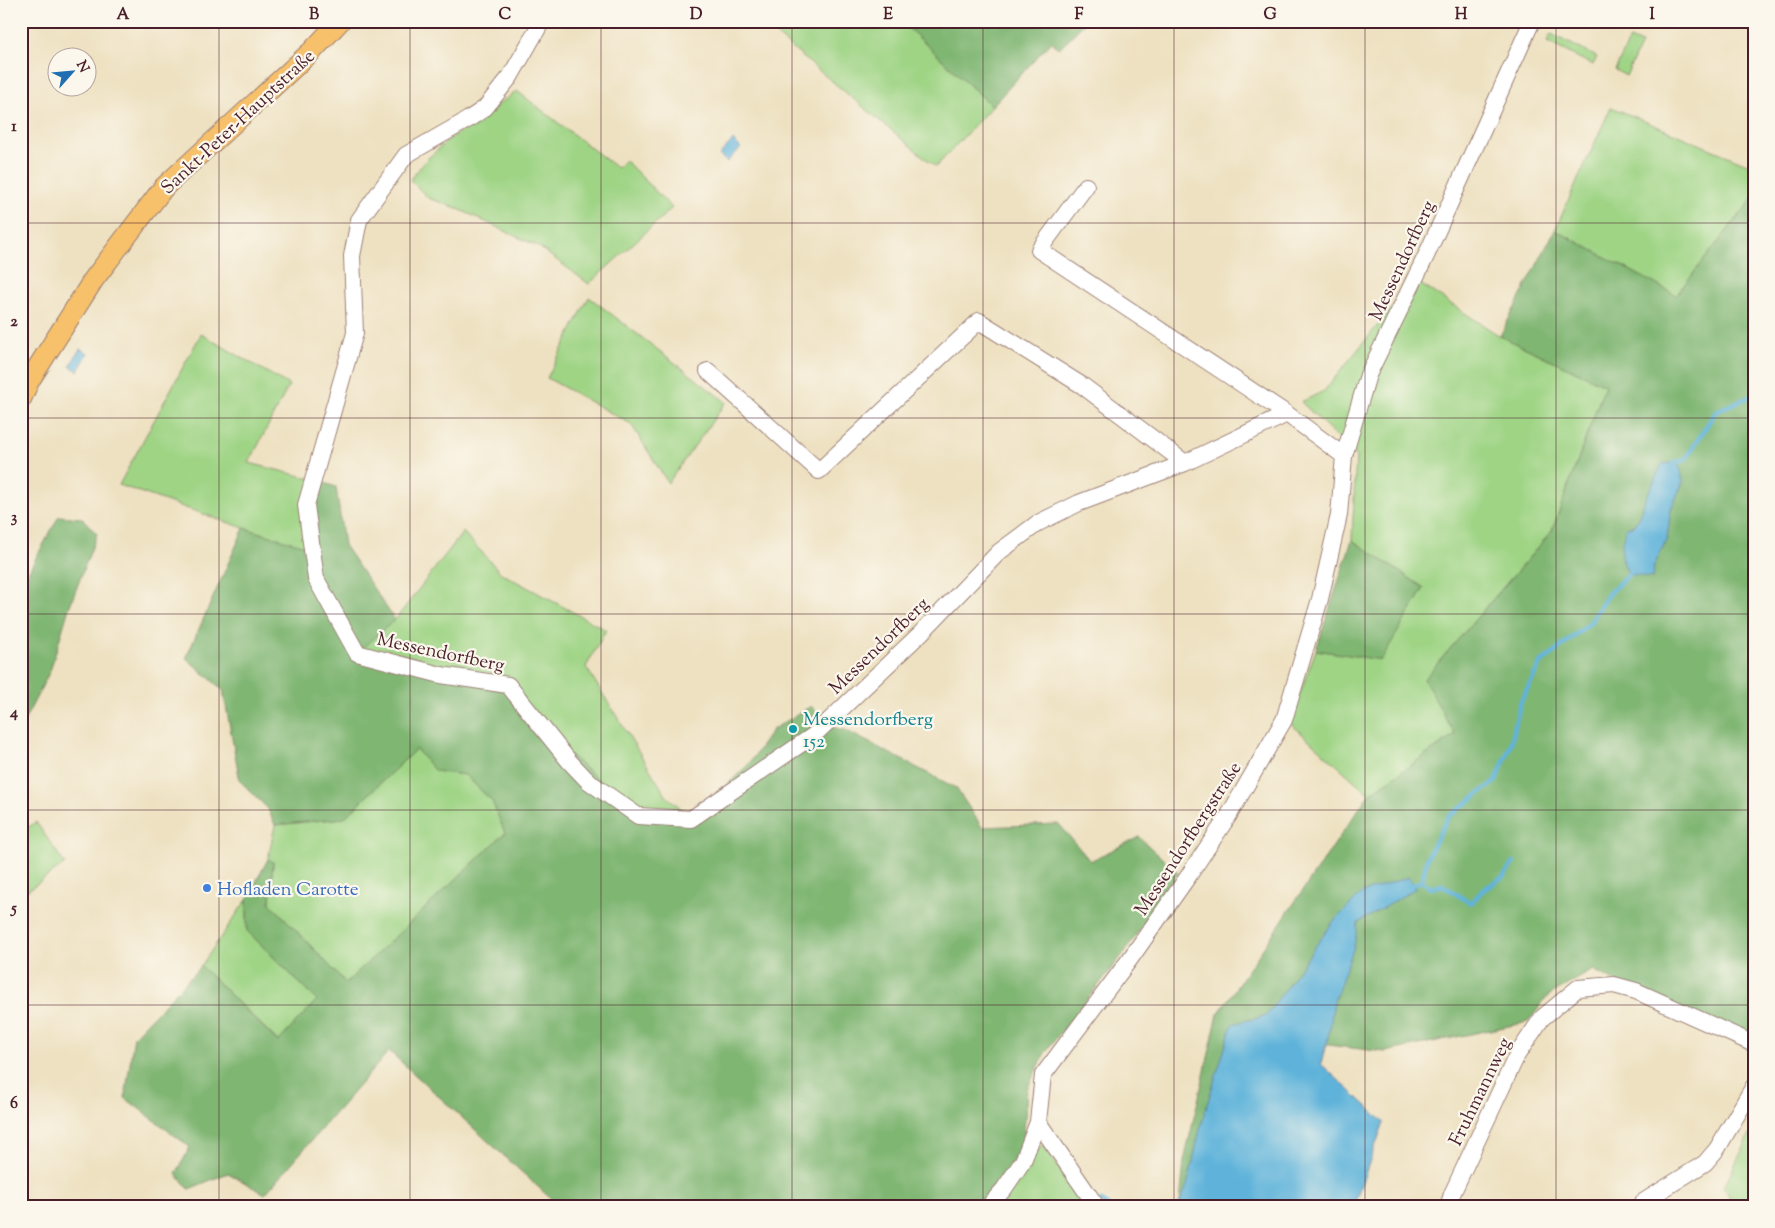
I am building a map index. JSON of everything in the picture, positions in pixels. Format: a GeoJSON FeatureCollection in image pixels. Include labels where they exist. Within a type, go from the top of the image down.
{"type":"FeatureCollection","features":[{"type":"Feature","properties":{"kind":"main road","name":"Sankt-Peter-Hauptstraße"},"geometry":{"type":"LineString","coordinates":[[21,399],[30,381],[94,279],[164,187],[313,50],[340,21]]}},
{"type":"Feature","properties":{"kind":"street","name":"Messendorfberg"},"geometry":{"type":"LineString","coordinates":[[542,21],[510,77],[485,108],[470,119],[406,155],[359,220],[352,256],[355,333],[306,505],[316,579],[357,653],[441,675],[508,685],[569,761],[588,781],[638,816],[691,819],[814,735],[922,632],[999,552],[1038,523],[1079,503],[1185,463],[1287,414]]}},
{"type":"Feature","properties":{"kind":"street","name":"Messendorfberg"},"geometry":{"type":"LineString","coordinates":[[1344,456],[1368,376],[1426,256],[1532,21]]}},
{"type":"Feature","properties":{"kind":"street"},"geometry":{"type":"LineString","coordinates":[[1086,186],[1039,250],[1287,414],[1344,456]]}},
{"type":"Feature","properties":{"kind":"street"},"geometry":{"type":"LineString","coordinates":[[708,371],[819,471],[979,321],[1083,386],[1185,463]]}},
{"type":"Feature","properties":{"kind":"street","name":"Messendorfbergstraße"},"geometry":{"type":"LineString","coordinates":[[988,1207],[1004,1189],[1023,1161],[1038,1122],[1043,1075],[1187,878],[1229,814],[1284,720],[1320,599],[1339,515],[1344,456]]}},
{"type":"Feature","properties":{"kind":"street","name":"Fruhmannweg"},"geometry":{"type":"LineString","coordinates":[[1448,1207],[1452,1194],[1517,1054],[1542,1018],[1578,988],[1614,985],[1636,991],[1753,1044]]}},
{"type":"Feature","properties":{"kind":"street"},"geometry":{"type":"LineString","coordinates":[[1643,1202],[1705,1163],[1716,1149],[1754,1086]]}},
{"type":"Feature","properties":{"kind":"street"},"geometry":{"type":"LineString","coordinates":[[1038,1122],[1097,1207]]}},
{"type":"Feature","properties":{"kind":"green space"},"geometry":{"type":"Polygon","coordinates":[[[759,21],[901,21],[992,106],[936,167],[759,21]]]}},
{"type":"Feature","properties":{"kind":"green space"},"geometry":{"type":"Polygon","coordinates":[[[901,21],[1085,22],[1060,48],[1051,42],[992,106],[901,21]]]}},
{"type":"Feature","properties":{"kind":"green space"},"geometry":{"type":"Polygon","coordinates":[[[1551,34],[1597,57],[1593,65],[1547,42],[1551,34]]]}},
{"type":"Feature","properties":{"kind":"green space"},"geometry":{"type":"Polygon","coordinates":[[[1630,39],[1641,44],[1626,76],[1615,70],[1630,39]]]}},
{"type":"Feature","properties":{"kind":"green space"},"geometry":{"type":"Polygon","coordinates":[[[517,91],[617,168],[625,160],[672,208],[589,284],[539,247],[454,207],[428,198],[410,180],[426,160],[447,141],[517,91]]]}},
{"type":"Feature","properties":{"kind":"green space"},"geometry":{"type":"Polygon","coordinates":[[[1611,107],[1754,167],[1754,197],[1676,295],[1555,230],[1611,107]]]}},
{"type":"Feature","properties":{"kind":"green space"},"geometry":{"type":"Polygon","coordinates":[[[1754,197],[1754,1051],[1593,970],[1548,996],[1528,1022],[1385,1052],[1328,1045],[1306,1045],[1177,1207],[1180,1202],[1184,1161],[1218,1014],[1369,794],[1455,735],[1424,679],[1552,531],[1605,385],[1500,336],[1555,230],[1676,295],[1754,197]],[[1662,465],[1638,519],[1633,526],[1626,527],[1654,566],[1667,538],[1671,509],[1683,482],[1662,465]]]}},
{"type":"Feature","properties":{"kind":"green space"},"geometry":{"type":"Polygon","coordinates":[[[1408,276],[1500,336],[1605,385],[1552,531],[1424,679],[1455,735],[1369,794],[1289,722],[1316,650],[1381,659],[1424,588],[1352,540],[1356,455],[1301,402],[1324,391],[1395,304],[1408,276]]]}},
{"type":"Feature","properties":{"kind":"green space"},"geometry":{"type":"Polygon","coordinates":[[[589,297],[726,402],[668,483],[631,424],[547,378],[589,297]]]}},
{"type":"Feature","properties":{"kind":"green space"},"geometry":{"type":"Polygon","coordinates":[[[201,334],[289,385],[249,463],[313,479],[312,549],[119,485],[201,334]]]}},
{"type":"Feature","properties":{"kind":"green space"},"geometry":{"type":"Polygon","coordinates":[[[313,479],[336,487],[344,545],[395,620],[357,653],[508,685],[554,740],[638,816],[691,819],[749,764],[772,730],[811,706],[831,727],[845,730],[956,788],[982,827],[1059,824],[1090,861],[1139,837],[1178,873],[1124,953],[1046,1051],[1027,1089],[1023,1147],[983,1207],[560,1207],[389,1051],[265,1194],[228,1173],[189,1189],[176,1174],[190,1147],[125,1098],[134,1036],[201,966],[278,1042],[317,1000],[247,931],[247,899],[268,859],[273,862],[270,903],[346,983],[505,833],[492,801],[465,775],[435,771],[416,749],[344,818],[275,825],[268,809],[240,781],[223,690],[186,658],[244,528],[312,548],[313,479]]]}},
{"type":"Feature","properties":{"kind":"green space"},"geometry":{"type":"Polygon","coordinates":[[[59,516],[82,518],[97,534],[69,608],[50,671],[21,727],[21,596],[25,578],[59,516]]]}},
{"type":"Feature","properties":{"kind":"green space"},"geometry":{"type":"Polygon","coordinates":[[[463,532],[501,573],[606,630],[586,667],[667,797],[691,819],[638,816],[357,653],[395,620],[463,532]]]}},
{"type":"Feature","properties":{"kind":"green space"},"geometry":{"type":"Polygon","coordinates":[[[1352,540],[1424,588],[1381,660],[1316,650],[1352,540]]]}},
{"type":"Feature","properties":{"kind":"green space"},"geometry":{"type":"Polygon","coordinates":[[[416,749],[435,771],[465,775],[492,801],[505,833],[346,983],[270,903],[273,863],[268,859],[275,825],[344,818],[416,749]]]}},
{"type":"Feature","properties":{"kind":"green space"},"geometry":{"type":"Polygon","coordinates":[[[36,822],[65,864],[21,895],[21,832],[36,822]]]}},
{"type":"Feature","properties":{"kind":"green space"},"geometry":{"type":"Polygon","coordinates":[[[247,899],[247,931],[317,1000],[279,1042],[201,966],[247,899]]]}},
{"type":"Feature","properties":{"kind":"green space"},"geometry":{"type":"Polygon","coordinates":[[[1754,1127],[1754,1207],[1734,1207],[1724,1186],[1754,1127]]]}},
{"type":"Feature","properties":{"kind":"green space"},"geometry":{"type":"Polygon","coordinates":[[[1043,1145],[1081,1200],[1076,1207],[1003,1207],[1000,1204],[1023,1175],[1037,1150],[1043,1145]]]}},
{"type":"Feature","properties":{"kind":"water"},"geometry":{"type":"Polygon","coordinates":[[[733,140],[741,148],[727,162],[719,155],[733,140]]]}},
{"type":"Feature","properties":{"kind":"water"},"geometry":{"type":"Polygon","coordinates":[[[80,349],[88,353],[78,371],[70,366],[80,349]]]}},
{"type":"Feature","properties":{"kind":"water"},"geometry":{"type":"Polygon","coordinates":[[[1673,463],[1680,466],[1683,482],[1671,509],[1667,538],[1654,566],[1652,578],[1629,574],[1622,557],[1626,527],[1633,526],[1638,519],[1662,464],[1673,463]]]}},
{"type":"Feature","properties":{"kind":"water"},"geometry":{"type":"Polygon","coordinates":[[[1408,877],[1416,888],[1358,923],[1354,947],[1334,1001],[1329,1033],[1321,1064],[1384,1122],[1353,1207],[1177,1207],[1189,1180],[1204,1117],[1232,1024],[1266,1016],[1332,923],[1362,893],[1408,877]]]}},
{"type":"Feature","properties":{"kind":"waterway"},"geometry":{"type":"LineString","coordinates":[[1671,468],[1673,463],[1685,460],[1716,411],[1754,395]]}},
{"type":"Feature","properties":{"kind":"waterway"},"geometry":{"type":"LineString","coordinates":[[1410,886],[1422,881],[1427,858],[1448,817],[1496,781],[1511,744],[1520,703],[1540,664],[1590,623],[1609,593],[1629,574],[1631,568]]}},
{"type":"Feature","properties":{"kind":"waterway"},"geometry":{"type":"LineString","coordinates":[[1422,881],[1431,888],[1442,885],[1471,903],[1483,890],[1503,877],[1514,862]]}},
{"type":"Feature","properties":{"kind":"waterway"},"geometry":{"type":"LineString","coordinates":[[1101,1201],[1109,1207]]}},
{"type":"Feature","properties":{"kind":"place","name":"Messendorfberg 152"},"geometry":{"type":"Point","coordinates":[793,729]}},
{"type":"Feature","properties":{"kind":"place","name":"Hofladen Carotte"},"geometry":{"type":"Point","coordinates":[207,888]}}]}
